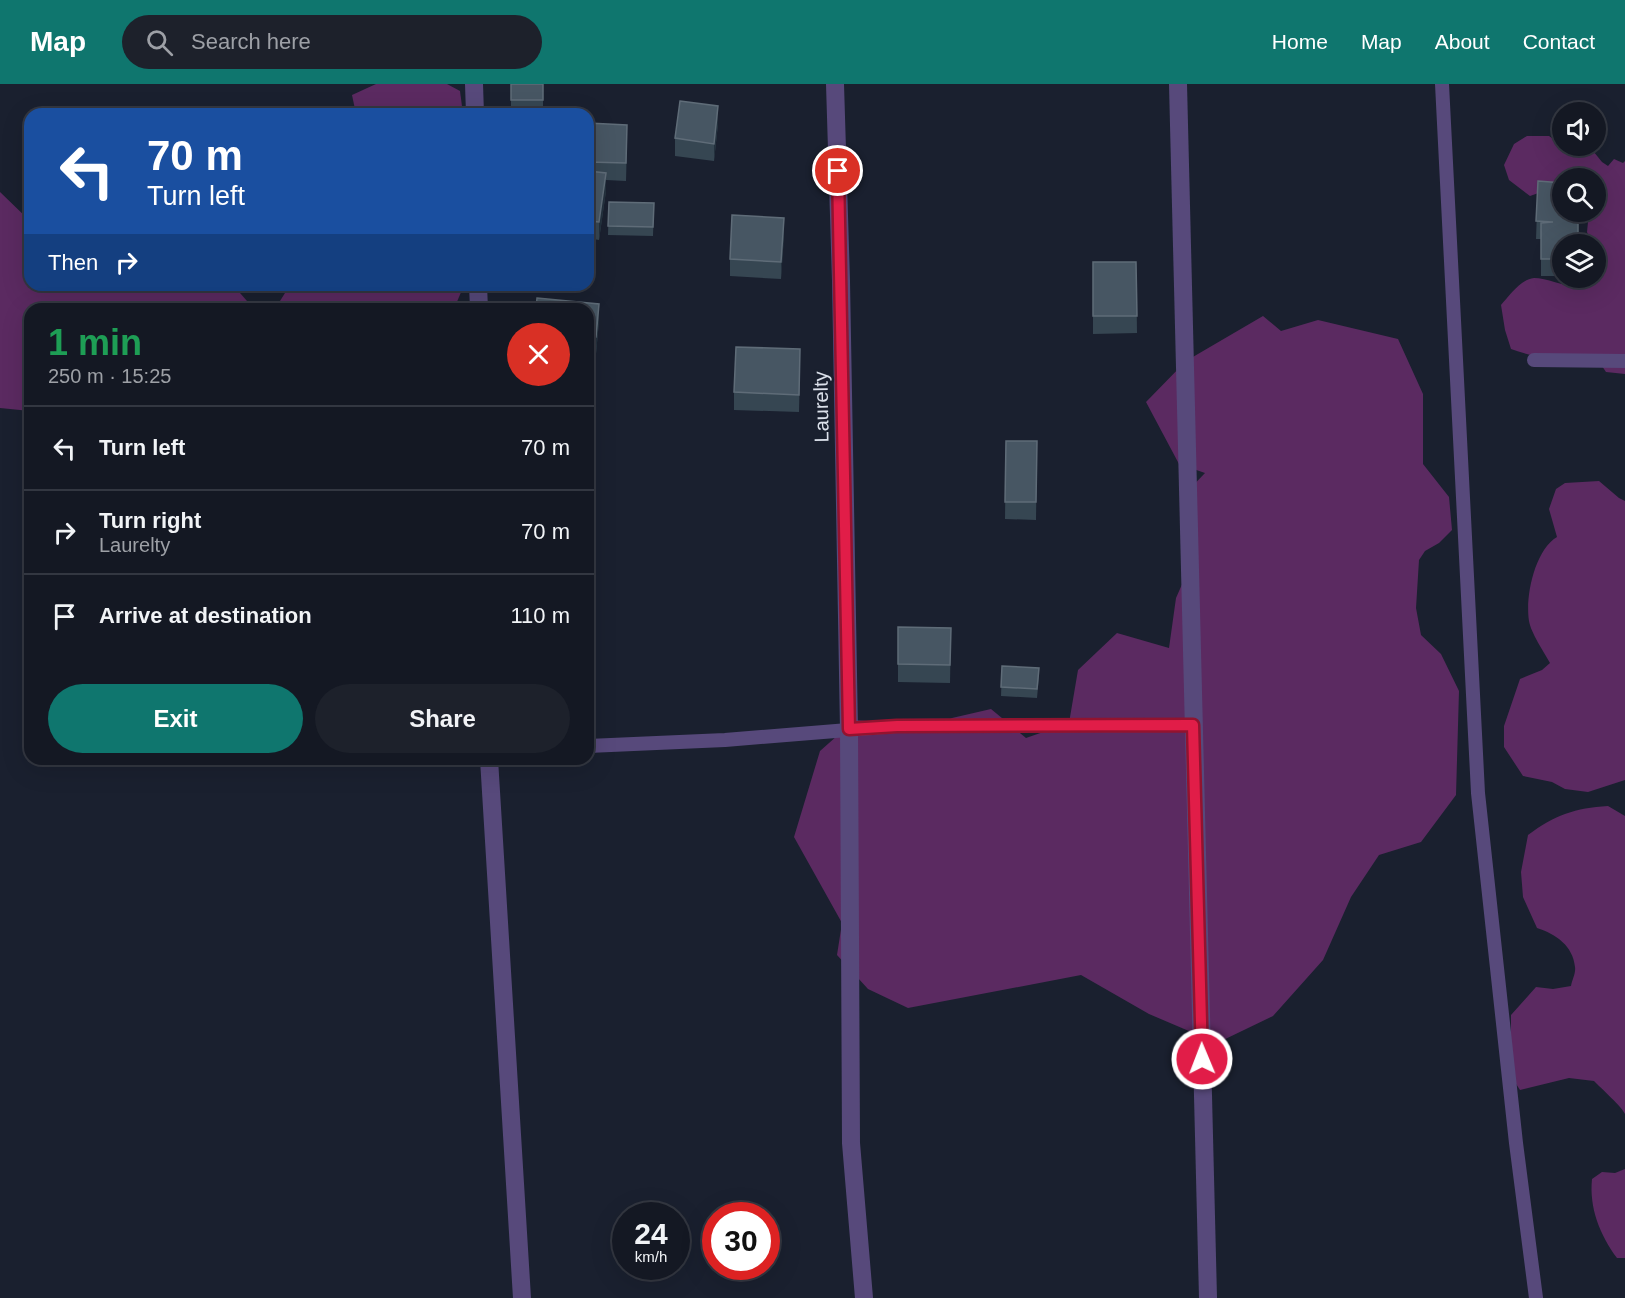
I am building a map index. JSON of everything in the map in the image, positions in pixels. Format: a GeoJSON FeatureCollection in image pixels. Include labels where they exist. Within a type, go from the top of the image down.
{"type":"FeatureCollection","features":[{"type":"Feature","properties":{"kind":"street"},"geometry":{"type":"LineString","coordinates":[[474,84],[474,108]]}},
{"type":"Feature","properties":{"kind":"street","name":"Laurelty"},"geometry":{"type":"LineString","coordinates":[[835,84],[842,281],[849,729],[851,1143],[864,1298]]}},
{"type":"Feature","properties":{"kind":"street"},"geometry":{"type":"LineString","coordinates":[[1178,84],[1208,1298]]}},
{"type":"Feature","properties":{"kind":"street"},"geometry":{"type":"LineString","coordinates":[[489,765],[522,1298]]}},
{"type":"Feature","properties":{"kind":"lane"},"geometry":{"type":"LineString","coordinates":[[1442,84],[1478,793],[1516,1143],[1536,1298]]}},
{"type":"Feature","properties":{"kind":"lane"},"geometry":{"type":"LineString","coordinates":[[1534,360],[1625,361]]}},
{"type":"Feature","properties":{"kind":"lane"},"geometry":{"type":"LineString","coordinates":[[594,746],[725,740],[897,726],[1193,725]]}},
{"type":"Feature","properties":{"kind":"shaded area"},"geometry":{"type":"Polygon","coordinates":[[[376,84],[447,84],[460,91],[462,108],[355,108],[352,95],[376,84]]]}},
{"type":"Feature","properties":{"kind":"shaded area"},"geometry":{"type":"Polygon","coordinates":[[[1527,136],[1549,136],[1552,138],[1552,156],[1597,156],[1608,166],[1614,159],[1623,163],[1625,161],[1625,374],[1606,372],[1600,363],[1555,360],[1511,349],[1501,305],[1529,279],[1552,281],[1552,288],[1606,288],[1606,234],[1588,234],[1587,232],[1588,222],[1606,222],[1606,168],[1552,168],[1552,190],[1530,196],[1509,180],[1504,165],[1514,144],[1527,136]]]}},
{"type":"Feature","properties":{"kind":"shaded area"},"geometry":{"type":"Polygon","coordinates":[[[0,192],[24,215],[24,291],[238,291],[249,303],[24,303],[24,410],[0,408],[0,192]]]}},
{"type":"Feature","properties":{"kind":"shaded area"},"geometry":{"type":"Polygon","coordinates":[[[286,291],[462,291],[456,303],[279,303],[286,291]]]}},
{"type":"Feature","properties":{"kind":"shaded area"},"geometry":{"type":"Polygon","coordinates":[[[1263,316],[1281,331],[1318,320],[1398,339],[1423,394],[1423,464],[1449,497],[1452,530],[1439,543],[1425,551],[1419,560],[1416,608],[1421,635],[1441,654],[1459,691],[1456,795],[1421,842],[1379,855],[1351,897],[1323,960],[1273,1016],[1217,1043],[1149,1014],[1081,975],[908,1008],[868,989],[837,955],[842,923],[794,837],[820,751],[855,720],[939,727],[952,718],[991,709],[1026,738],[1069,723],[1078,670],[1117,633],[1169,648],[1176,598],[1187,573],[1184,495],[1205,473],[1179,464],[1146,402],[1186,361],[1263,316]]]}},
{"type":"Feature","properties":{"kind":"shaded area"},"geometry":{"type":"Polygon","coordinates":[[[1599,481],[1625,501],[1625,780],[1588,792],[1565,789],[1552,782],[1523,776],[1504,747],[1504,726],[1520,679],[1542,670],[1550,663],[1532,631],[1528,611],[1530,587],[1537,563],[1549,543],[1557,537],[1549,509],[1556,489],[1565,483],[1599,481]]]}},
{"type":"Feature","properties":{"kind":"shaded area"},"geometry":{"type":"Polygon","coordinates":[[[1608,806],[1625,816],[1625,1114],[1594,1081],[1569,1078],[1520,1090],[1511,1076],[1511,1015],[1536,987],[1553,989],[1571,986],[1575,969],[1574,960],[1567,947],[1557,937],[1537,928],[1523,897],[1521,872],[1528,835],[1547,822],[1566,814],[1608,806]]]}},
{"type":"Feature","properties":{"kind":"shaded area"},"geometry":{"type":"Polygon","coordinates":[[[1625,1169],[1625,1258],[1617,1258],[1597,1221],[1592,1200],[1592,1179],[1602,1172],[1615,1173],[1625,1169]]]}},
{"type":"Feature","properties":{"kind":"building"},"geometry":{"type":"Polygon","coordinates":[[[511,84],[543,84],[543,100],[511,100],[511,84]]]}},
{"type":"Feature","properties":{"kind":"building"},"geometry":{"type":"Polygon","coordinates":[[[680,101],[718,106],[714,144],[675,138],[680,101]]]}},
{"type":"Feature","properties":{"kind":"building"},"geometry":{"type":"Polygon","coordinates":[[[594,123],[627,125],[626,163],[594,162],[594,123]]]}},
{"type":"Feature","properties":{"kind":"building"},"geometry":{"type":"Polygon","coordinates":[[[594,172],[606,173],[599,222],[594,222],[594,172]]]}},
{"type":"Feature","properties":{"kind":"building"},"geometry":{"type":"Polygon","coordinates":[[[1538,181],[1552,182],[1552,222],[1536,221],[1538,181]]]}},
{"type":"Feature","properties":{"kind":"building"},"geometry":{"type":"Polygon","coordinates":[[[609,202],[654,203],[653,227],[608,226],[609,202]]]}},
{"type":"Feature","properties":{"kind":"building"},"geometry":{"type":"Polygon","coordinates":[[[732,215],[784,218],[781,262],[730,259],[732,215]]]}},
{"type":"Feature","properties":{"kind":"building"},"geometry":{"type":"Polygon","coordinates":[[[1578,222],[1578,234],[1552,234],[1552,259],[1541,259],[1541,223],[1578,222]]]}},
{"type":"Feature","properties":{"kind":"building"},"geometry":{"type":"Polygon","coordinates":[[[1093,262],[1136,262],[1137,316],[1093,316],[1093,262]]]}},
{"type":"Feature","properties":{"kind":"building"},"geometry":{"type":"Polygon","coordinates":[[[537,298],[589,303],[537,303],[537,298]]]}},
{"type":"Feature","properties":{"kind":"building"},"geometry":{"type":"Polygon","coordinates":[[[594,304],[599,304],[596,337],[594,337],[594,304]]]}},
{"type":"Feature","properties":{"kind":"building"},"geometry":{"type":"Polygon","coordinates":[[[736,347],[800,349],[799,395],[734,392],[736,347]]]}},
{"type":"Feature","properties":{"kind":"building"},"geometry":{"type":"Polygon","coordinates":[[[1006,441],[1037,441],[1036,502],[1005,502],[1006,441]]]}},
{"type":"Feature","properties":{"kind":"building"},"geometry":{"type":"Polygon","coordinates":[[[898,627],[951,628],[950,665],[898,664],[898,627]]]}},
{"type":"Feature","properties":{"kind":"building"},"geometry":{"type":"Polygon","coordinates":[[[1002,666],[1039,668],[1037,689],[1001,687],[1002,666]]]}},
{"type":"Feature","properties":{"kind":"route"},"geometry":{"type":"LineString","coordinates":[[838,171],[842,281],[849,729],[897,726],[1193,725],[1202,1059]]}}]}
